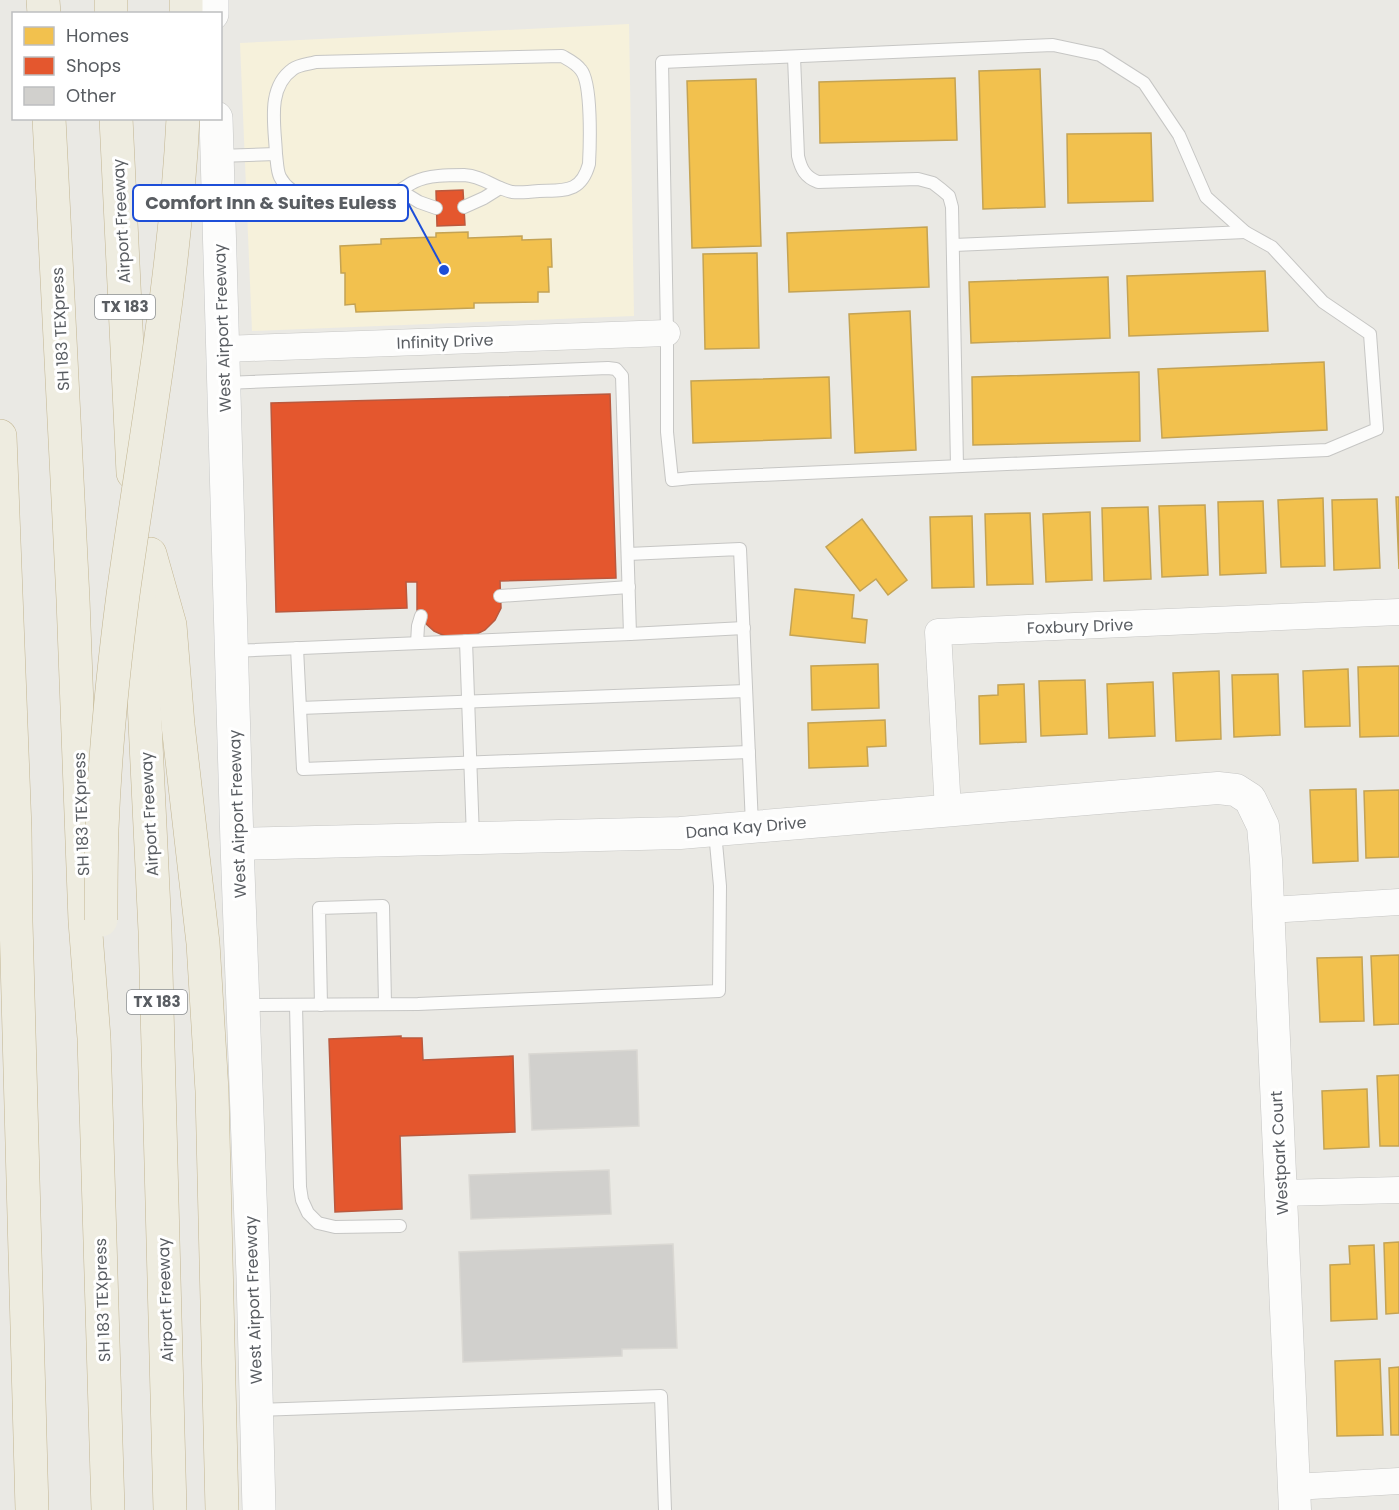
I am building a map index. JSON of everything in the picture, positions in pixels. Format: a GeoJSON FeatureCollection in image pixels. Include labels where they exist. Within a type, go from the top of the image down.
{"type":"FeatureCollection","features":[{"type":"Feature","properties":{"kind":"highway","name":"SH 183 TEXpress"},"geometry":{"type":"LineString","coordinates":[[49,120],[73,599],[93,921],[94,1038],[108,1510]]}},
{"type":"Feature","properties":{"kind":"highway","name":"Airport Freeway"},"geometry":{"type":"LineString","coordinates":[[116,120],[155,931],[170,1510]]}},
{"type":"Feature","properties":{"kind":"highway"},"geometry":{"type":"LineString","coordinates":[[93,921],[102,829],[110,703],[123,595],[172,256],[183,120]]}},
{"type":"Feature","properties":{"kind":"highway"},"geometry":{"type":"LineString","coordinates":[[0,436],[15,830],[32,1510]]}},
{"type":"Feature","properties":{"kind":"highway"},"geometry":{"type":"LineString","coordinates":[[134,495],[170,625],[178,725],[203,943],[212,1091],[222,1510]]}},
{"type":"Feature","properties":{"kind":"highway"},"geometry":{"type":"LineString","coordinates":[[0,865],[16,922]]}},
{"type":"Feature","properties":{"kind":"main road","name":"West Airport Freeway"},"geometry":{"type":"LineString","coordinates":[[216,120],[259,1510]]}},
{"type":"Feature","properties":{"kind":"street","name":"Infinity Drive"},"geometry":{"type":"LineString","coordinates":[[223,349],[667,333]]}},
{"type":"Feature","properties":{"kind":"street","name":"Foxbury Drive"},"geometry":{"type":"LineString","coordinates":[[948,810],[938,632],[1399,612]]}},
{"type":"Feature","properties":{"kind":"street","name":"Dana Kay Drive"},"geometry":{"type":"LineString","coordinates":[[237,844],[680,833],[1218,788],[1236,790],[1250,799]]}},
{"type":"Feature","properties":{"kind":"street","name":"Westpark Court"},"geometry":{"type":"LineString","coordinates":[[1250,799],[1263,826],[1266,860],[1295,1499]]}},
{"type":"Feature","properties":{"kind":"street"},"geometry":{"type":"LineString","coordinates":[[1269,910],[1399,902]]}},
{"type":"Feature","properties":{"kind":"street"},"geometry":{"type":"LineString","coordinates":[[1281,1193],[1399,1190]]}},
{"type":"Feature","properties":{"kind":"street"},"geometry":{"type":"LineString","coordinates":[[1295,1499],[1399,1481]]}},
{"type":"Feature","properties":{"kind":"lane"},"geometry":{"type":"LineString","coordinates":[[1053,45],[1100,55],[1144,83],[1179,135],[1206,196],[1245,232],[1272,247],[1323,302],[1370,334],[1377,429],[1327,450],[672,480],[667,432],[662,62],[794,57],[1053,45]]}},
{"type":"Feature","properties":{"kind":"lane"},"geometry":{"type":"LineString","coordinates":[[562,56],[582,71],[587,86],[590,148],[586,176],[577,185],[564,190],[514,192],[500,188],[481,178],[465,175],[415,181],[401,191],[386,197],[325,200],[305,197],[290,190],[279,176],[274,105],[279,85],[294,68],[316,62],[562,56]]}},
{"type":"Feature","properties":{"kind":"lane"},"geometry":{"type":"LineString","coordinates":[[794,57],[798,156],[801,167],[810,179],[818,182],[918,179],[933,183],[949,196],[952,207],[954,245],[957,466]]}},
{"type":"Feature","properties":{"kind":"lane"},"geometry":{"type":"LineString","coordinates":[[217,156],[276,154]]}},
{"type":"Feature","properties":{"kind":"lane"},"geometry":{"type":"LineString","coordinates":[[464,207],[500,188]]}},
{"type":"Feature","properties":{"kind":"lane"},"geometry":{"type":"LineString","coordinates":[[401,191],[419,202],[436,208]]}},
{"type":"Feature","properties":{"kind":"lane"},"geometry":{"type":"LineString","coordinates":[[954,245],[1245,232]]}},
{"type":"Feature","properties":{"kind":"lane"},"geometry":{"type":"LineString","coordinates":[[224,383],[616,369],[622,376],[630,634]]}},
{"type":"Feature","properties":{"kind":"lane"},"geometry":{"type":"LineString","coordinates":[[628,554],[740,549],[752,827]]}},
{"type":"Feature","properties":{"kind":"lane"},"geometry":{"type":"LineString","coordinates":[[500,596],[629,587]]}},
{"type":"Feature","properties":{"kind":"lane"},"geometry":{"type":"LineString","coordinates":[[417,643],[421,616]]}},
{"type":"Feature","properties":{"kind":"lane"},"geometry":{"type":"LineString","coordinates":[[232,651],[744,628]]}},
{"type":"Feature","properties":{"kind":"lane"},"geometry":{"type":"LineString","coordinates":[[466,641],[473,838]]}},
{"type":"Feature","properties":{"kind":"lane"},"geometry":{"type":"LineString","coordinates":[[297,648],[303,769],[749,752]]}},
{"type":"Feature","properties":{"kind":"lane"},"geometry":{"type":"LineString","coordinates":[[300,708],[746,691]]}},
{"type":"Feature","properties":{"kind":"lane"},"geometry":{"type":"LineString","coordinates":[[243,1005],[385,1004],[719,991],[720,886],[715,830]]}},
{"type":"Feature","properties":{"kind":"lane"},"geometry":{"type":"LineString","coordinates":[[321,1005],[319,908],[383,906],[385,1004]]}},
{"type":"Feature","properties":{"kind":"lane"},"geometry":{"type":"LineString","coordinates":[[296,1005],[300,1187],[302,1200],[308,1213],[318,1223],[335,1227],[400,1226]]}},
{"type":"Feature","properties":{"kind":"lane"},"geometry":{"type":"LineString","coordinates":[[256,1410],[661,1396],[665,1510]]}},
{"type":"Feature","properties":{"kind":"shaded area"},"geometry":{"type":"Polygon","coordinates":[[[629,24],[634,316],[252,331],[240,43],[629,24]]]}},
{"type":"Feature","properties":{"kind":"building: Homes"},"geometry":{"type":"Polygon","coordinates":[[[1040,69],[1045,207],[983,209],[979,71],[1040,69]]]}},
{"type":"Feature","properties":{"kind":"building: Homes"},"geometry":{"type":"Polygon","coordinates":[[[955,78],[957,140],[820,143],[819,82],[955,78]]]}},
{"type":"Feature","properties":{"kind":"building: Homes"},"geometry":{"type":"Polygon","coordinates":[[[756,79],[761,246],[692,248],[687,81],[756,79]]]}},
{"type":"Feature","properties":{"kind":"building: Homes"},"geometry":{"type":"Polygon","coordinates":[[[1151,133],[1153,201],[1068,203],[1067,134],[1151,133]]]}},
{"type":"Feature","properties":{"kind":"building: Homes"},"geometry":{"type":"Polygon","coordinates":[[[927,227],[929,287],[789,292],[787,233],[927,227]]]}},
{"type":"Feature","properties":{"kind":"building: Homes"},"geometry":{"type":"Polygon","coordinates":[[[468,232],[468,238],[522,236],[522,240],[551,239],[552,267],[548,267],[549,292],[538,292],[538,302],[474,303],[474,308],[356,312],[355,304],[345,305],[345,273],[341,273],[340,246],[381,244],[381,239],[436,237],[436,233],[468,232]]]}},
{"type":"Feature","properties":{"kind":"building: Homes"},"geometry":{"type":"Polygon","coordinates":[[[757,253],[759,348],[705,349],[703,254],[757,253]]]}},
{"type":"Feature","properties":{"kind":"building: Homes"},"geometry":{"type":"Polygon","coordinates":[[[1265,271],[1268,331],[1129,336],[1127,276],[1265,271]]]}},
{"type":"Feature","properties":{"kind":"building: Homes"},"geometry":{"type":"Polygon","coordinates":[[[1108,277],[1110,338],[971,343],[969,282],[1108,277]]]}},
{"type":"Feature","properties":{"kind":"building: Homes"},"geometry":{"type":"Polygon","coordinates":[[[910,311],[916,450],[855,453],[849,314],[910,311]]]}},
{"type":"Feature","properties":{"kind":"building: Homes"},"geometry":{"type":"Polygon","coordinates":[[[1324,362],[1327,430],[1162,438],[1158,369],[1324,362]]]}},
{"type":"Feature","properties":{"kind":"building: Homes"},"geometry":{"type":"Polygon","coordinates":[[[1139,372],[1140,441],[973,445],[972,377],[1139,372]]]}},
{"type":"Feature","properties":{"kind":"building: Homes"},"geometry":{"type":"Polygon","coordinates":[[[829,377],[831,438],[693,443],[691,381],[829,377]]]}},
{"type":"Feature","properties":{"kind":"building: Homes"},"geometry":{"type":"Polygon","coordinates":[[[1396,497],[1399,497],[1399,569],[1396,497]]]}},
{"type":"Feature","properties":{"kind":"building: Homes"},"geometry":{"type":"Polygon","coordinates":[[[1323,498],[1325,566],[1281,567],[1278,500],[1323,498]]]}},
{"type":"Feature","properties":{"kind":"building: Homes"},"geometry":{"type":"Polygon","coordinates":[[[1377,499],[1380,568],[1334,570],[1332,500],[1377,499]]]}},
{"type":"Feature","properties":{"kind":"building: Homes"},"geometry":{"type":"Polygon","coordinates":[[[1263,501],[1266,573],[1220,575],[1218,502],[1263,501]]]}},
{"type":"Feature","properties":{"kind":"building: Homes"},"geometry":{"type":"Polygon","coordinates":[[[1205,505],[1208,575],[1162,577],[1159,506],[1205,505]]]}},
{"type":"Feature","properties":{"kind":"building: Homes"},"geometry":{"type":"Polygon","coordinates":[[[1148,507],[1151,579],[1104,581],[1102,508],[1148,507]]]}},
{"type":"Feature","properties":{"kind":"building: Homes"},"geometry":{"type":"Polygon","coordinates":[[[1090,512],[1092,580],[1046,582],[1043,514],[1090,512]]]}},
{"type":"Feature","properties":{"kind":"building: Homes"},"geometry":{"type":"Polygon","coordinates":[[[1030,513],[1033,584],[987,585],[985,514],[1030,513]]]}},
{"type":"Feature","properties":{"kind":"building: Homes"},"geometry":{"type":"Polygon","coordinates":[[[972,516],[974,587],[932,588],[930,517],[972,516]]]}},
{"type":"Feature","properties":{"kind":"building: Homes"},"geometry":{"type":"Polygon","coordinates":[[[862,519],[907,580],[888,595],[876,579],[860,591],[826,547],[862,519]]]}},
{"type":"Feature","properties":{"kind":"building: Homes"},"geometry":{"type":"Polygon","coordinates":[[[795,589],[854,595],[852,618],[867,620],[865,643],[790,635],[795,589]]]}},
{"type":"Feature","properties":{"kind":"building: Homes"},"geometry":{"type":"Polygon","coordinates":[[[878,664],[879,708],[812,710],[811,666],[878,664]]]}},
{"type":"Feature","properties":{"kind":"building: Homes"},"geometry":{"type":"Polygon","coordinates":[[[1399,666],[1399,736],[1360,737],[1358,667],[1399,666]]]}},
{"type":"Feature","properties":{"kind":"building: Homes"},"geometry":{"type":"Polygon","coordinates":[[[1348,669],[1350,726],[1305,727],[1303,671],[1348,669]]]}},
{"type":"Feature","properties":{"kind":"building: Homes"},"geometry":{"type":"Polygon","coordinates":[[[1219,671],[1221,739],[1176,741],[1173,673],[1219,671]]]}},
{"type":"Feature","properties":{"kind":"building: Homes"},"geometry":{"type":"Polygon","coordinates":[[[1278,674],[1280,735],[1234,737],[1232,675],[1278,674]]]}},
{"type":"Feature","properties":{"kind":"building: Homes"},"geometry":{"type":"Polygon","coordinates":[[[1085,680],[1087,734],[1041,736],[1039,681],[1085,680]]]}},
{"type":"Feature","properties":{"kind":"building: Homes"},"geometry":{"type":"Polygon","coordinates":[[[1153,682],[1155,736],[1109,738],[1107,684],[1153,682]]]}},
{"type":"Feature","properties":{"kind":"building: Homes"},"geometry":{"type":"Polygon","coordinates":[[[1024,684],[1026,742],[980,744],[979,696],[998,695],[998,685],[1024,684]]]}},
{"type":"Feature","properties":{"kind":"building: Homes"},"geometry":{"type":"Polygon","coordinates":[[[885,720],[886,746],[867,747],[868,766],[809,768],[808,723],[885,720]]]}},
{"type":"Feature","properties":{"kind":"building: Homes"},"geometry":{"type":"Polygon","coordinates":[[[1356,789],[1358,861],[1313,863],[1310,790],[1356,789]]]}},
{"type":"Feature","properties":{"kind":"building: Homes"},"geometry":{"type":"Polygon","coordinates":[[[1399,790],[1399,857],[1366,858],[1364,791],[1399,790]]]}},
{"type":"Feature","properties":{"kind":"building: Homes"},"geometry":{"type":"Polygon","coordinates":[[[1399,955],[1399,1024],[1374,1025],[1371,956],[1399,955]]]}},
{"type":"Feature","properties":{"kind":"building: Homes"},"geometry":{"type":"Polygon","coordinates":[[[1362,957],[1364,1021],[1320,1022],[1317,958],[1362,957]]]}},
{"type":"Feature","properties":{"kind":"building: Homes"},"geometry":{"type":"Polygon","coordinates":[[[1399,1075],[1399,1146],[1380,1146],[1377,1076],[1399,1075]]]}},
{"type":"Feature","properties":{"kind":"building: Homes"},"geometry":{"type":"Polygon","coordinates":[[[1367,1089],[1369,1147],[1324,1149],[1322,1091],[1367,1089]]]}},
{"type":"Feature","properties":{"kind":"building: Homes"},"geometry":{"type":"Polygon","coordinates":[[[1399,1242],[1399,1313],[1386,1314],[1384,1243],[1399,1242]]]}},
{"type":"Feature","properties":{"kind":"building: Homes"},"geometry":{"type":"Polygon","coordinates":[[[1374,1245],[1377,1319],[1331,1321],[1330,1265],[1350,1264],[1349,1246],[1374,1245]]]}},
{"type":"Feature","properties":{"kind":"building: Homes"},"geometry":{"type":"Polygon","coordinates":[[[1380,1359],[1383,1435],[1337,1436],[1335,1361],[1380,1359]]]}},
{"type":"Feature","properties":{"kind":"building: Homes"},"geometry":{"type":"Polygon","coordinates":[[[1399,1367],[1399,1435],[1391,1435],[1389,1368],[1399,1367]]]}},
{"type":"Feature","properties":{"kind":"building: Shops"},"geometry":{"type":"Polygon","coordinates":[[[463,190],[465,225],[437,226],[436,191],[463,190]]]}},
{"type":"Feature","properties":{"kind":"building: Shops"},"geometry":{"type":"Polygon","coordinates":[[[610,394],[616,578],[500,581],[501,608],[495,620],[485,630],[473,636],[447,637],[434,631],[424,622],[417,610],[417,582],[406,582],[407,608],[276,612],[271,403],[610,394]]]}},
{"type":"Feature","properties":{"kind":"building: Shops"},"geometry":{"type":"Polygon","coordinates":[[[401,1036],[401,1038],[422,1038],[423,1060],[513,1056],[515,1132],[400,1136],[402,1209],[335,1212],[329,1039],[401,1036]]]}},
{"type":"Feature","properties":{"kind":"building: Other"},"geometry":{"type":"Polygon","coordinates":[[[637,1050],[639,1126],[532,1130],[529,1054],[637,1050]]]}},
{"type":"Feature","properties":{"kind":"building: Other"},"geometry":{"type":"Polygon","coordinates":[[[609,1170],[611,1214],[471,1219],[469,1175],[609,1170]]]}},
{"type":"Feature","properties":{"kind":"building: Other"},"geometry":{"type":"Polygon","coordinates":[[[673,1244],[677,1348],[622,1349],[622,1356],[463,1362],[459,1252],[673,1244]]]}},
{"type":"Feature","properties":{"kind":"place","name":"Comfort Inn & Suites Euless"},"geometry":{"type":"Point","coordinates":[444,270]}}]}
